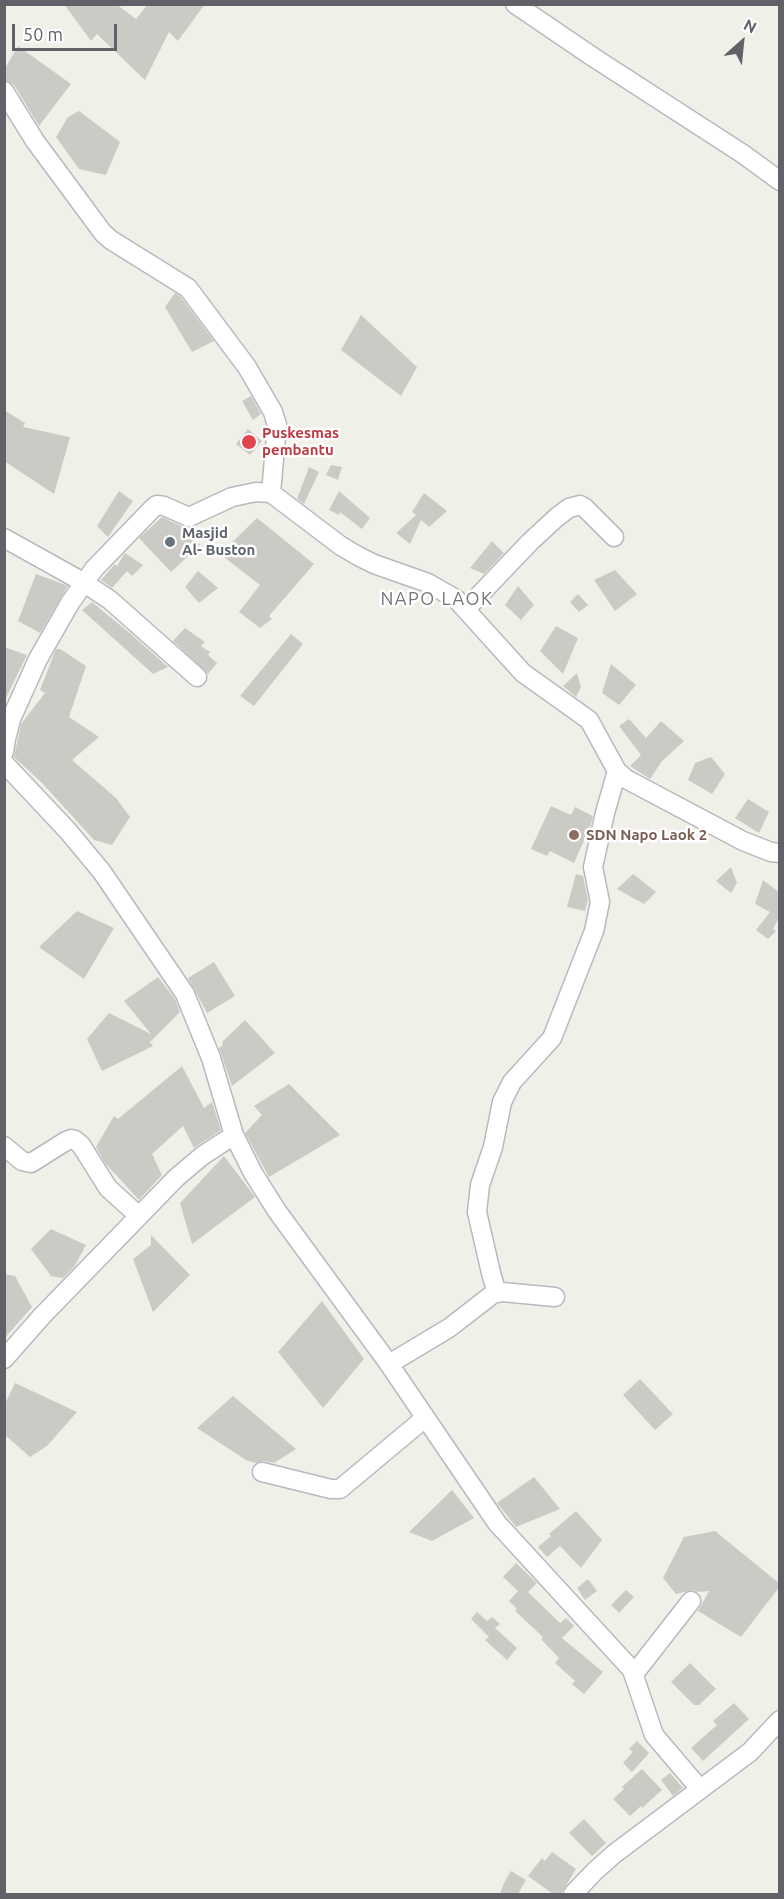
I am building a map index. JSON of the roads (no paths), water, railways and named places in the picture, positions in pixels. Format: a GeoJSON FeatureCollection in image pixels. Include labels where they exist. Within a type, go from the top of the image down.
{"type":"FeatureCollection","features":[{"type":"Feature","properties":{"kind":"street"},"geometry":{"type":"LineString","coordinates":[[515,4],[743,154],[780,182]]}},
{"type":"Feature","properties":{"kind":"street"},"geometry":{"type":"LineString","coordinates":[[4,90],[35,141],[103,233],[188,288],[247,367],[273,412],[277,425],[271,493]]}},
{"type":"Feature","properties":{"kind":"street"},"geometry":{"type":"LineString","coordinates":[[4,752],[11,719],[38,659],[83,582],[157,505],[189,517],[232,497],[256,492],[271,493],[341,546],[358,556],[428,583],[456,599],[523,673],[589,720],[617,771],[626,779],[743,841],[771,852],[780,853]]}},
{"type":"Feature","properties":{"kind":"street"},"geometry":{"type":"LineString","coordinates":[[466,609],[530,542],[569,508],[580,505],[585,508],[615,537]]}},
{"type":"Feature","properties":{"kind":"street"},"geometry":{"type":"LineString","coordinates":[[4,538],[83,582],[110,600],[197,677]]}},
{"type":"Feature","properties":{"kind":"street"},"geometry":{"type":"LineString","coordinates":[[497,1293],[490,1273],[477,1212],[480,1185],[492,1147],[502,1102],[512,1082],[552,1038],[594,931],[600,902],[593,867],[617,771]]}},
{"type":"Feature","properties":{"kind":"street"},"geometry":{"type":"LineString","coordinates":[[8,773],[68,831],[102,872],[185,994],[211,1058],[234,1136],[253,1173],[277,1211],[389,1364],[497,1523],[624,1659],[634,1674],[654,1735],[700,1789]]}},
{"type":"Feature","properties":{"kind":"street"},"geometry":{"type":"LineString","coordinates":[[4,1359],[42,1316],[184,1171],[202,1156],[234,1136]]}},
{"type":"Feature","properties":{"kind":"street"},"geometry":{"type":"LineString","coordinates":[[4,1146],[22,1161],[31,1163],[66,1141],[75,1140],[81,1145],[108,1188],[139,1216]]}},
{"type":"Feature","properties":{"kind":"street"},"geometry":{"type":"LineString","coordinates":[[389,1364],[422,1346],[493,1294],[511,1293],[555,1297]]}},
{"type":"Feature","properties":{"kind":"street"},"geometry":{"type":"LineString","coordinates":[[262,1472],[331,1489],[340,1489],[425,1418]]}},
{"type":"Feature","properties":{"kind":"street"},"geometry":{"type":"LineString","coordinates":[[634,1674],[691,1601]]}},
{"type":"Feature","properties":{"kind":"street"},"geometry":{"type":"LineString","coordinates":[[573,1894],[614,1854],[750,1752],[780,1720]]}},
{"type":"Feature","properties":{"kind":"place","name":"Puskesmas pembantu"},"geometry":{"type":"Point","coordinates":[249,442]}},
{"type":"Feature","properties":{"kind":"place","name":"Masjid Al- Buston"},"geometry":{"type":"Point","coordinates":[170,542]}},
{"type":"Feature","properties":{"kind":"place","name":"SDN Napo Laok 2"},"geometry":{"type":"Point","coordinates":[574,835]}},
{"type":"Feature","properties":{"kind":"district","name":"NAPO LAOK"},"geometry":{"type":"Point","coordinates":[437,599]}}]}
